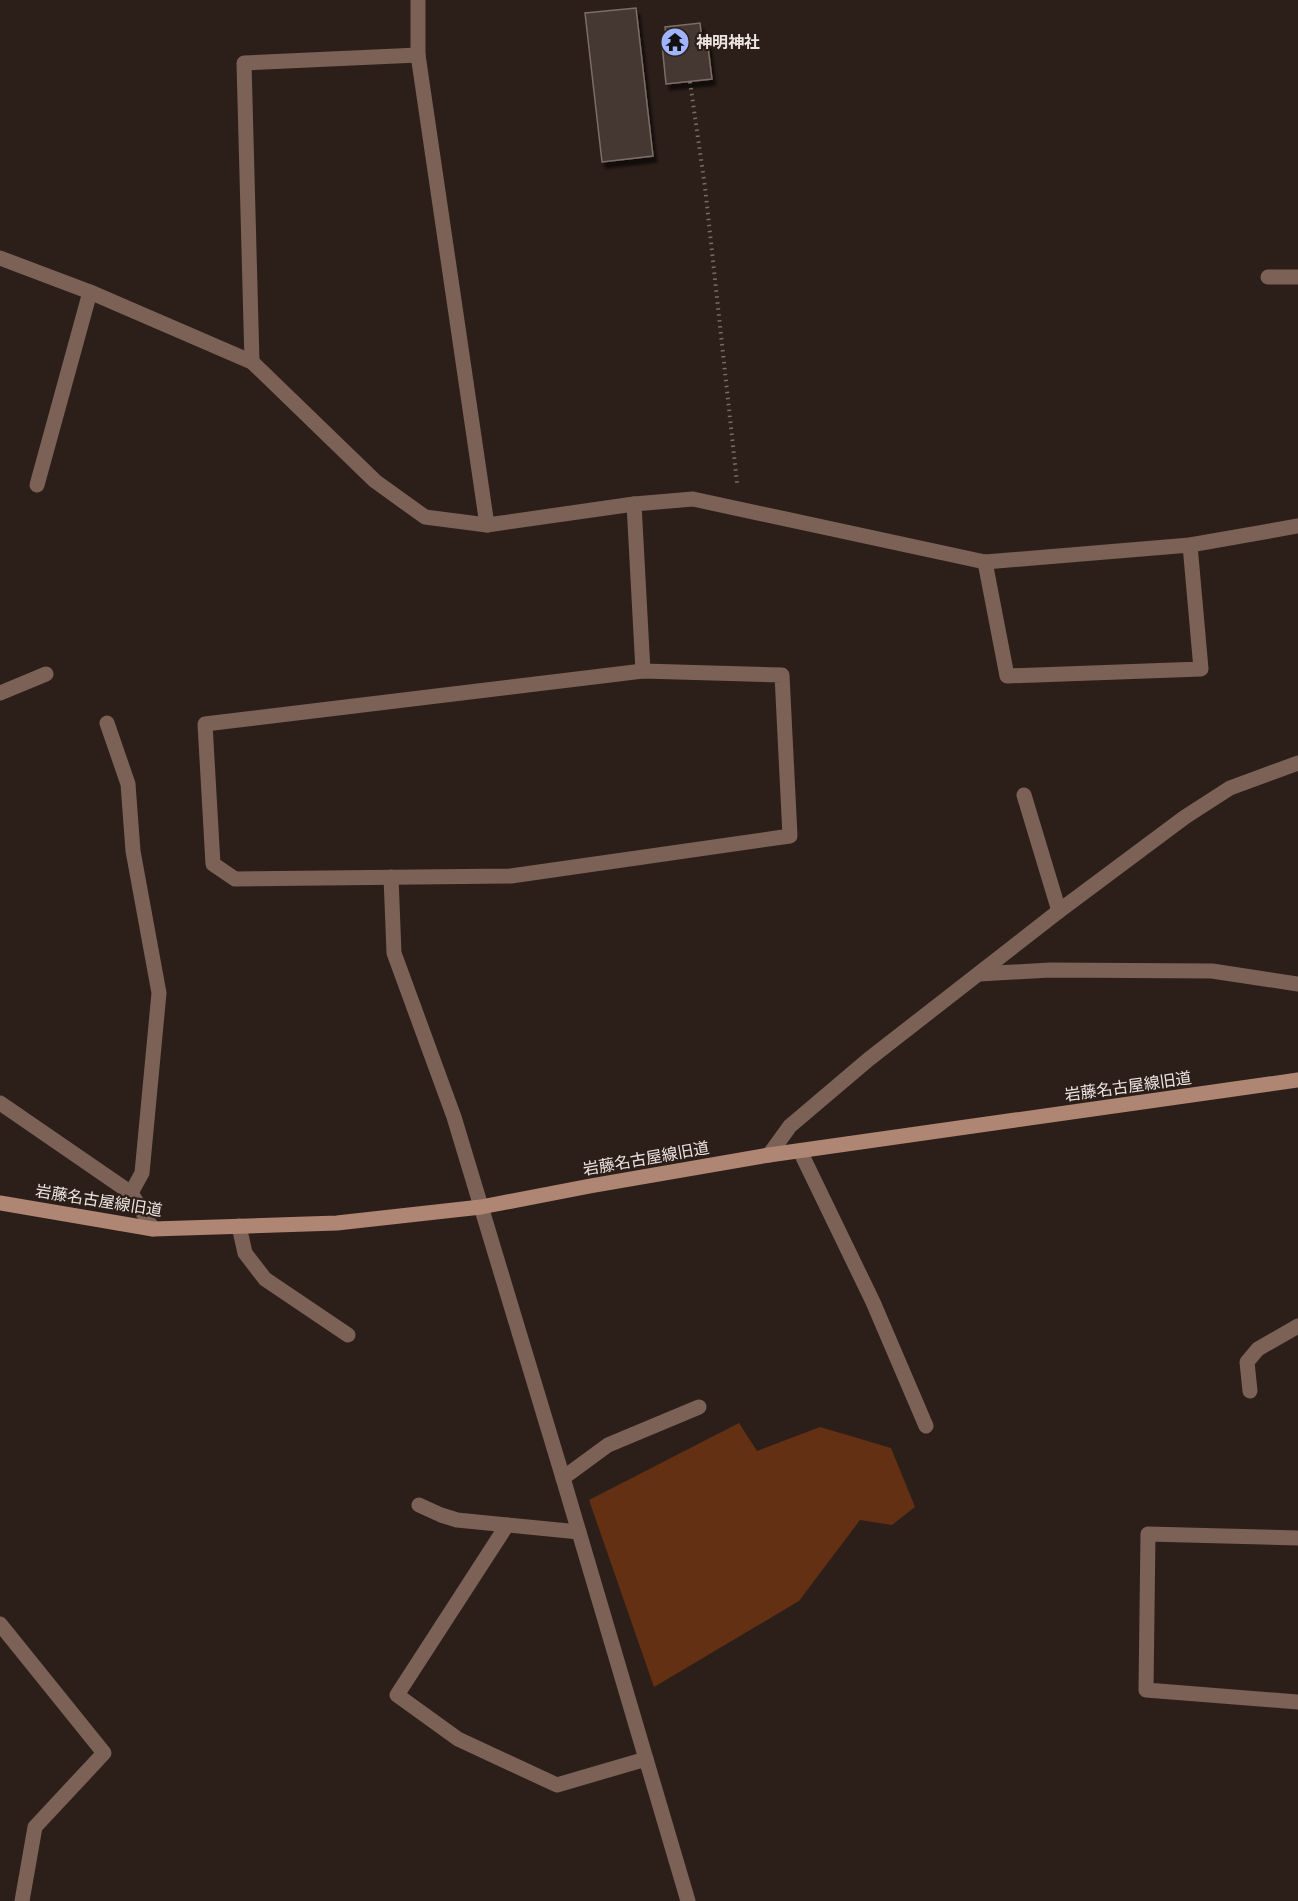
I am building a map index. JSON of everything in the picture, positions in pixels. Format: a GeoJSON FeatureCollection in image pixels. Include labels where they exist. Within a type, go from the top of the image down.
{"type":"FeatureCollection","features":[{"type":"Feature","properties":{"kind":"street"},"geometry":{"type":"LineString","coordinates":[[418,0],[418,55],[488,525]]}},
{"type":"Feature","properties":{"kind":"street"},"geometry":{"type":"LineString","coordinates":[[252,362],[244,63],[418,55]]}},
{"type":"Feature","properties":{"kind":"street"},"geometry":{"type":"LineString","coordinates":[[0,258],[90,292],[252,362],[375,481],[425,517],[488,525],[633,504],[693,499],[985,562],[1190,545],[1298,526]]}},
{"type":"Feature","properties":{"kind":"street"},"geometry":{"type":"LineString","coordinates":[[1268,278],[1298,277]]}},
{"type":"Feature","properties":{"kind":"street"},"geometry":{"type":"LineString","coordinates":[[37,485],[90,292]]}},
{"type":"Feature","properties":{"kind":"street"},"geometry":{"type":"LineString","coordinates":[[633,504],[643,671]]}},
{"type":"Feature","properties":{"kind":"street"},"geometry":{"type":"LineString","coordinates":[[985,562],[1007,676],[1201,669],[1190,545]]}},
{"type":"Feature","properties":{"kind":"street"},"geometry":{"type":"LineString","coordinates":[[643,671],[782,675],[790,836],[511,876],[391,877],[235,879],[213,864],[205,724],[643,671]]}},
{"type":"Feature","properties":{"kind":"street"},"geometry":{"type":"LineString","coordinates":[[0,693],[46,674]]}},
{"type":"Feature","properties":{"kind":"street"},"geometry":{"type":"LineString","coordinates":[[107,723],[128,784],[133,851],[159,993],[142,1173],[131,1193]]}},
{"type":"Feature","properties":{"kind":"street"},"geometry":{"type":"LineString","coordinates":[[769,1155],[790,1126],[869,1059],[1059,911],[1185,817],[1230,788],[1298,763]]}},
{"type":"Feature","properties":{"kind":"street"},"geometry":{"type":"LineString","coordinates":[[1024,795],[1059,911]]}},
{"type":"Feature","properties":{"kind":"street"},"geometry":{"type":"LineString","coordinates":[[391,877],[394,953],[454,1117],[687,1901]]}},
{"type":"Feature","properties":{"kind":"street"},"geometry":{"type":"LineString","coordinates":[[979,974],[1050,970],[1212,971],[1298,984]]}},
{"type":"Feature","properties":{"kind":"street","name":"岩藤名古屋線旧道"},"geometry":{"type":"LineString","coordinates":[[0,1203],[153,1229],[337,1224],[481,1207],[769,1155],[1298,1080]]}},
{"type":"Feature","properties":{"kind":"street"},"geometry":{"type":"LineString","coordinates":[[0,1103],[131,1193],[153,1229]]}},
{"type":"Feature","properties":{"kind":"street"},"geometry":{"type":"LineString","coordinates":[[800,1151],[873,1302],[926,1426]]}},
{"type":"Feature","properties":{"kind":"street"},"geometry":{"type":"LineString","coordinates":[[239,1226],[245,1254],[265,1279],[348,1335]]}},
{"type":"Feature","properties":{"kind":"street"},"geometry":{"type":"LineString","coordinates":[[1250,1391],[1247,1362],[1258,1349],[1298,1326]]}},
{"type":"Feature","properties":{"kind":"street"},"geometry":{"type":"LineString","coordinates":[[563,1478],[608,1445],[699,1407]]}},
{"type":"Feature","properties":{"kind":"street"},"geometry":{"type":"LineString","coordinates":[[419,1505],[457,1520],[579,1532]]}},
{"type":"Feature","properties":{"kind":"street"},"geometry":{"type":"LineString","coordinates":[[507,1525],[397,1695],[459,1738],[557,1785],[646,1759]]}},
{"type":"Feature","properties":{"kind":"street"},"geometry":{"type":"LineString","coordinates":[[1298,1538],[1148,1534],[1146,1690],[1298,1702]]}},
{"type":"Feature","properties":{"kind":"street"},"geometry":{"type":"LineString","coordinates":[[0,1624],[104,1753],[35,1827],[22,1901]]}},
{"type":"Feature","properties":{"kind":"path"},"geometry":{"type":"LineString","coordinates":[[690,82],[705,187],[740,509]]}},
{"type":"Feature","properties":{"kind":"shaded area"},"geometry":{"type":"Polygon","coordinates":[[[739,1423],[757,1451],[820,1427],[891,1448],[915,1507],[892,1525],[860,1520],[799,1601],[654,1687],[589,1500],[739,1423]]]}},
{"type":"Feature","properties":{"kind":"building"},"geometry":{"type":"Polygon","coordinates":[[[636,8],[653,156],[602,162],[585,13],[636,8]]]}},
{"type":"Feature","properties":{"kind":"building"},"geometry":{"type":"Polygon","coordinates":[[[700,23],[702,40],[707,39],[712,79],[666,84],[662,44],[667,44],[665,27],[700,23]]]}},
{"type":"Feature","properties":{"kind":"place","name":"神明神社"},"geometry":{"type":"Point","coordinates":[675,42]}}]}
